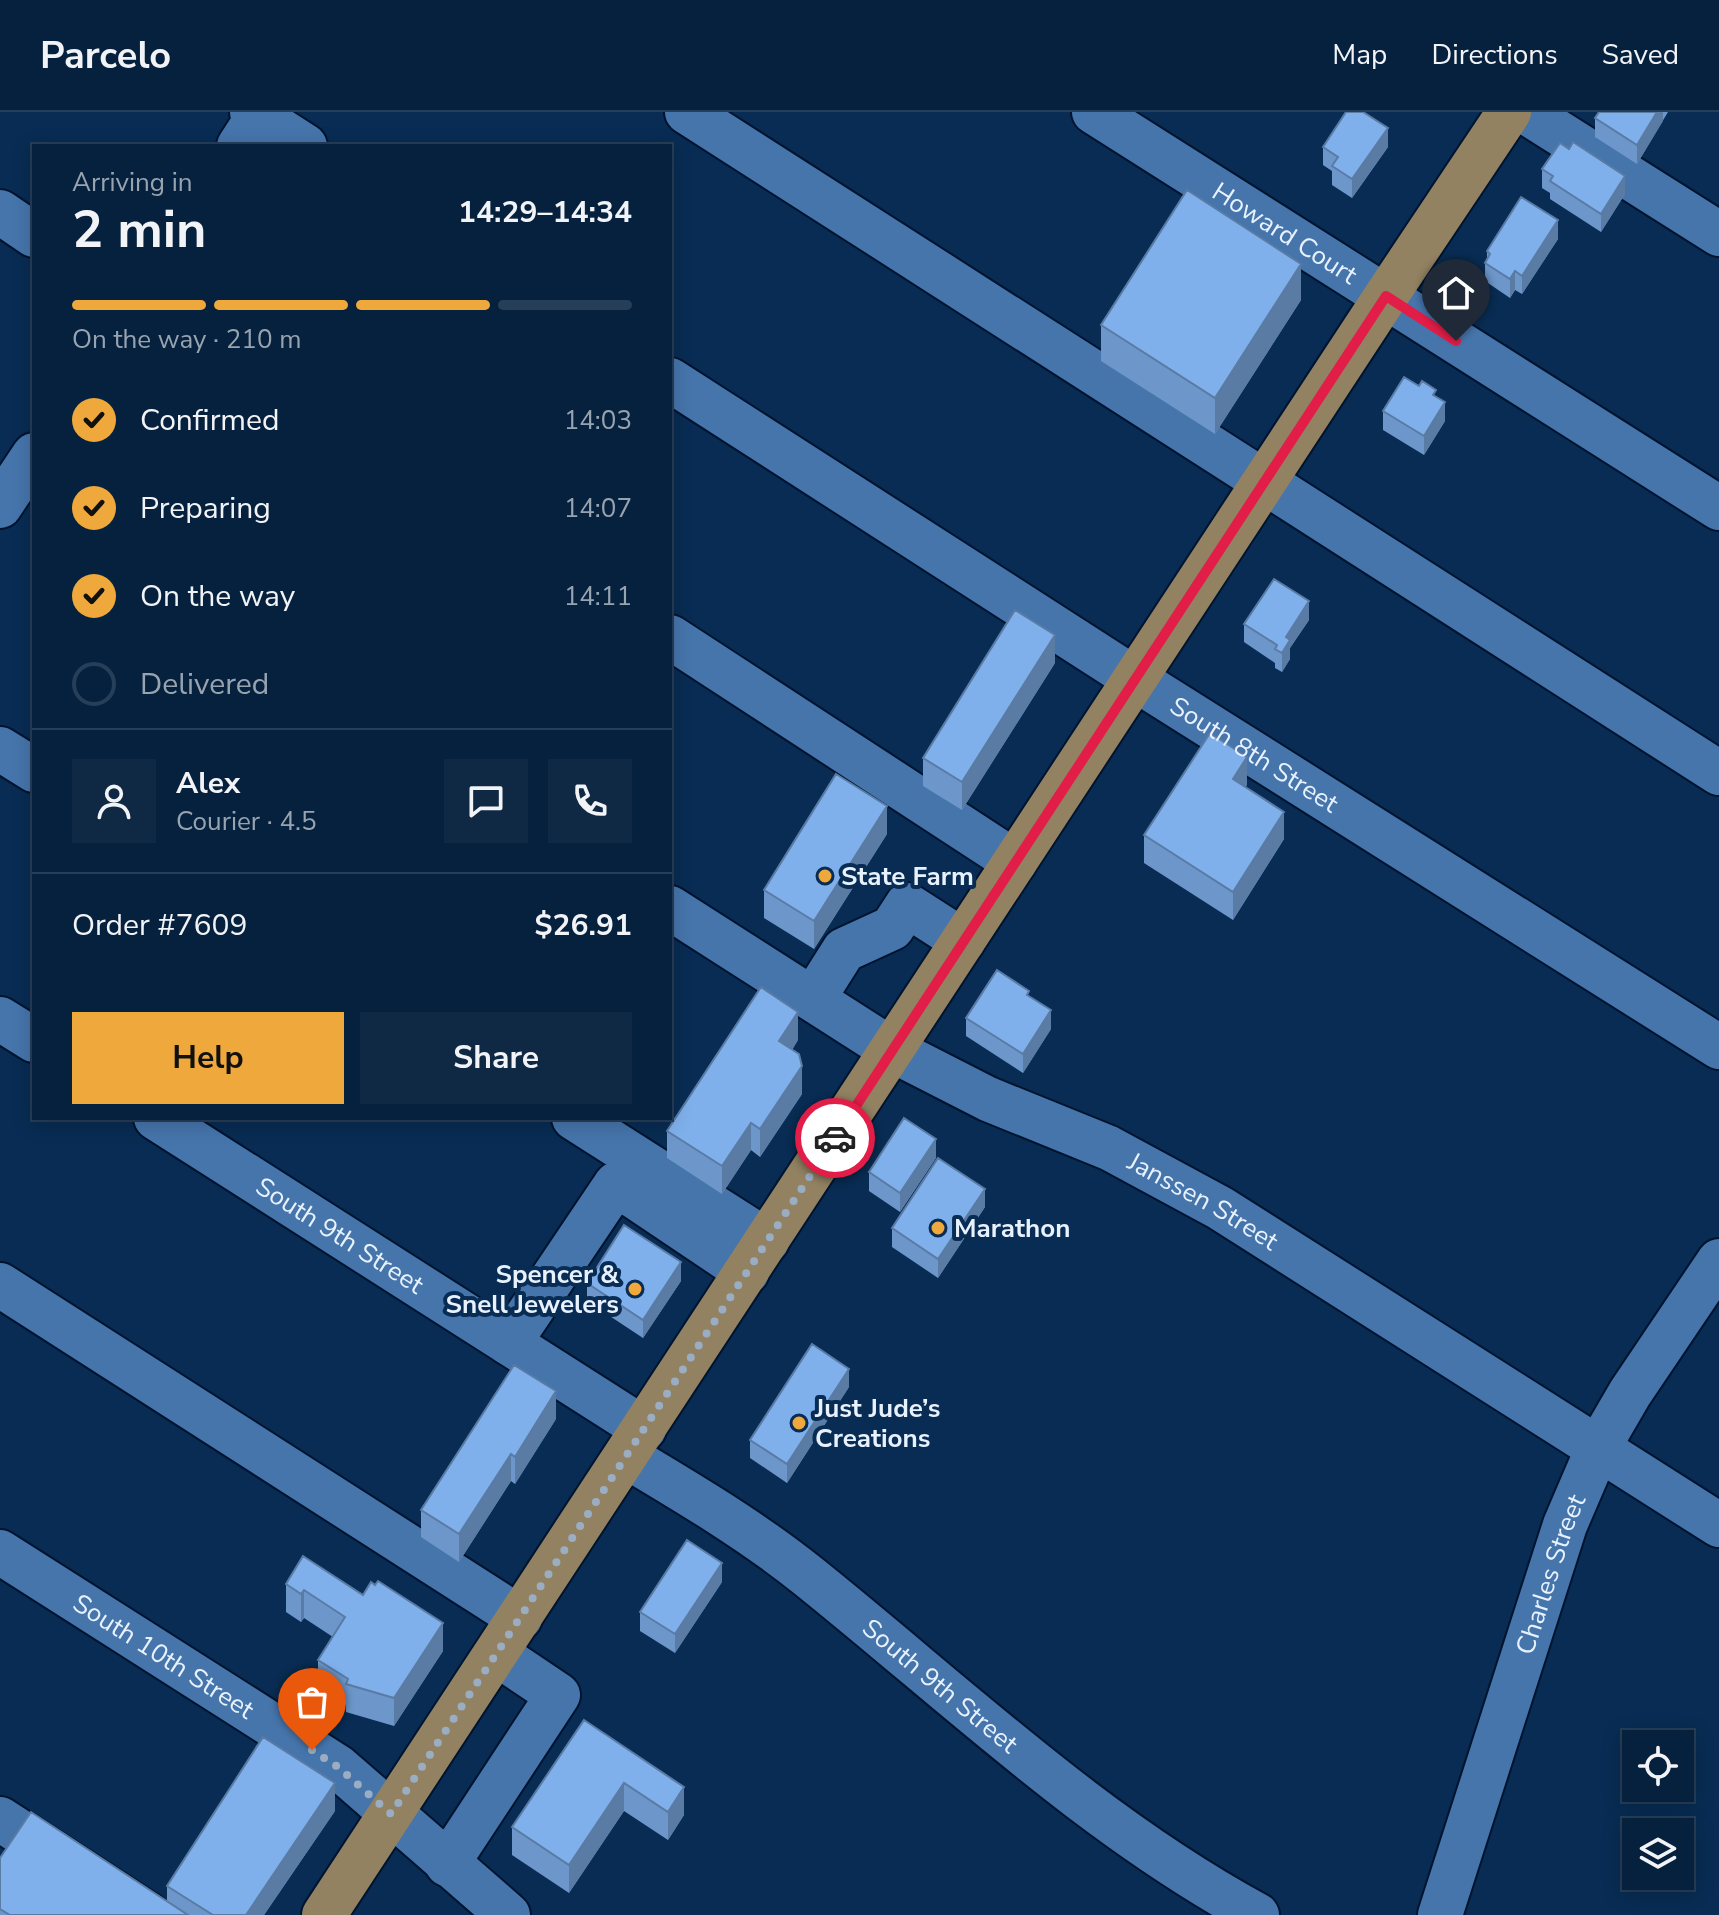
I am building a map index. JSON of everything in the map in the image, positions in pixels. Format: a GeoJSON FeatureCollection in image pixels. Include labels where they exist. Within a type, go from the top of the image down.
{"type":"FeatureCollection","features":[{"type":"Feature","properties":{"kind":"main road"},"geometry":{"type":"LineString","coordinates":[[324,1915],[1509,112]]}},
{"type":"Feature","properties":{"kind":"street"},"geometry":{"type":"LineString","coordinates":[[687,112],[1719,773]]}},
{"type":"Feature","properties":{"kind":"street","name":"Howard Court"},"geometry":{"type":"LineString","coordinates":[[1094,112],[1719,508]]}},
{"type":"Feature","properties":{"kind":"street"},"geometry":{"type":"LineString","coordinates":[[1526,112],[1719,234]]}},
{"type":"Feature","properties":{"kind":"street"},"geometry":{"type":"LineString","coordinates":[[253,122],[301,144]]}},
{"type":"Feature","properties":{"kind":"street"},"geometry":{"type":"LineString","coordinates":[[0,212],[32,234]]}},
{"type":"Feature","properties":{"kind":"street","name":"South 8th Street"},"geometry":{"type":"LineString","coordinates":[[672,381],[1135,679],[1719,1047]]}},
{"type":"Feature","properties":{"kind":"street"},"geometry":{"type":"LineString","coordinates":[[672,638],[1015,862]]}},
{"type":"Feature","properties":{"kind":"street"},"geometry":{"type":"LineString","coordinates":[[0,749],[32,769]]}},
{"type":"Feature","properties":{"kind":"street"},"geometry":{"type":"LineString","coordinates":[[813,999],[844,950],[892,928],[907,905],[963,941]]}},
{"type":"Feature","properties":{"kind":"street","name":"Janssen Street"},"geometry":{"type":"LineString","coordinates":[[672,909],[892,1050],[988,1099],[1109,1148],[1220,1208],[1719,1525]]}},
{"type":"Feature","properties":{"kind":"street"},"geometry":{"type":"LineString","coordinates":[[0,1019],[32,1039]]}},
{"type":"Feature","properties":{"kind":"street","name":"South 9th Street"},"geometry":{"type":"LineString","coordinates":[[159,1120],[509,1343],[806,1574],[1028,1759],[1115,1826],[1195,1880],[1257,1915]]}},
{"type":"Feature","properties":{"kind":"street"},"geometry":{"type":"LineString","coordinates":[[577,1120],[757,1256]]}},
{"type":"Feature","properties":{"kind":"street"},"geometry":{"type":"LineString","coordinates":[[509,1343],[616,1184],[757,1256]]}},
{"type":"Feature","properties":{"kind":"street","name":"Charles Street"},"geometry":{"type":"LineString","coordinates":[[1440,1915],[1565,1525],[1598,1448],[1630,1393],[1719,1261]]}},
{"type":"Feature","properties":{"kind":"street"},"geometry":{"type":"LineString","coordinates":[[0,1285],[520,1618]]}},
{"type":"Feature","properties":{"kind":"street","name":"South 10th Street"},"geometry":{"type":"LineString","coordinates":[[0,1552],[338,1767],[508,1915]]}},
{"type":"Feature","properties":{"kind":"street"},"geometry":{"type":"LineString","coordinates":[[447,1864],[558,1695],[497,1654]]}},
{"type":"Feature","properties":{"kind":"street"},"geometry":{"type":"LineString","coordinates":[[0,1819],[148,1915]]}},
{"type":"Feature","properties":{"kind":"building"},"geometry":{"type":"Polygon","coordinates":[[[1346,112],[1363,112],[1388,128],[1352,179],[1332,166],[1338,157],[1323,147],[1346,112]]]}},
{"type":"Feature","properties":{"kind":"building"},"geometry":{"type":"Polygon","coordinates":[[[1599,112],[1657,112],[1637,145],[1595,118],[1599,112]]]}},
{"type":"Feature","properties":{"kind":"building"},"geometry":{"type":"Polygon","coordinates":[[[1573,142],[1625,176],[1601,214],[1550,181],[1553,176],[1542,169],[1560,143],[1569,149],[1573,142]]]}},
{"type":"Feature","properties":{"kind":"building"},"geometry":{"type":"Polygon","coordinates":[[[1187,190],[1301,264],[1215,398],[1101,325],[1187,190]]]}},
{"type":"Feature","properties":{"kind":"building"},"geometry":{"type":"Polygon","coordinates":[[[1521,197],[1558,220],[1522,276],[1515,271],[1510,279],[1485,263],[1490,254],[1487,251],[1521,197]]]}},
{"type":"Feature","properties":{"kind":"building"},"geometry":{"type":"Polygon","coordinates":[[[1404,377],[1419,386],[1422,381],[1436,390],[1433,395],[1445,402],[1424,436],[1383,411],[1404,377]]]}},
{"type":"Feature","properties":{"kind":"building"},"geometry":{"type":"Polygon","coordinates":[[[1274,579],[1309,601],[1286,637],[1290,640],[1282,653],[1275,649],[1277,645],[1244,624],[1274,579]]]}},
{"type":"Feature","properties":{"kind":"building"},"geometry":{"type":"Polygon","coordinates":[[[1015,610],[1055,635],[962,782],[923,758],[1015,610]]]}},
{"type":"Feature","properties":{"kind":"building"},"geometry":{"type":"Polygon","coordinates":[[[1210,733],[1247,757],[1233,779],[1284,812],[1233,892],[1144,835],[1210,733]]]}},
{"type":"Feature","properties":{"kind":"building"},"geometry":{"type":"Polygon","coordinates":[[[836,774],[887,806],[814,921],[764,890],[836,774]]]}},
{"type":"Feature","properties":{"kind":"building"},"geometry":{"type":"Polygon","coordinates":[[[997,970],[1051,1010],[1023,1054],[966,1018],[997,970]]]}},
{"type":"Feature","properties":{"kind":"building"},"geometry":{"type":"Polygon","coordinates":[[[761,987],[798,1012],[779,1041],[799,1054],[802,1066],[760,1129],[751,1123],[722,1166],[667,1131],[761,987]]]}},
{"type":"Feature","properties":{"kind":"building"},"geometry":{"type":"Polygon","coordinates":[[[904,1118],[936,1139],[900,1193],[869,1172],[904,1118]]]}},
{"type":"Feature","properties":{"kind":"building"},"geometry":{"type":"Polygon","coordinates":[[[938,1158],[985,1189],[938,1259],[892,1228],[938,1158]]]}},
{"type":"Feature","properties":{"kind":"building"},"geometry":{"type":"Polygon","coordinates":[[[624,1225],[681,1262],[643,1320],[587,1283],[624,1225]]]}},
{"type":"Feature","properties":{"kind":"building"},"geometry":{"type":"Polygon","coordinates":[[[812,1344],[849,1369],[787,1464],[750,1440],[812,1344]]]}},
{"type":"Feature","properties":{"kind":"building"},"geometry":{"type":"Polygon","coordinates":[[[514,1365],[556,1391],[515,1457],[511,1454],[459,1534],[421,1510],[514,1365]]]}},
{"type":"Feature","properties":{"kind":"building"},"geometry":{"type":"Polygon","coordinates":[[[687,1540],[722,1563],[675,1634],[640,1612],[687,1540]]]}},
{"type":"Feature","properties":{"kind":"building"},"geometry":{"type":"Polygon","coordinates":[[[303,1556],[363,1595],[371,1582],[375,1585],[378,1581],[443,1623],[394,1698],[346,1684],[348,1679],[318,1660],[345,1617],[304,1590],[301,1594],[286,1584],[303,1556]]]}},
{"type":"Feature","properties":{"kind":"building"},"geometry":{"type":"Polygon","coordinates":[[[584,1720],[684,1787],[668,1812],[624,1783],[569,1865],[512,1827],[584,1720]]]}},
{"type":"Feature","properties":{"kind":"building"},"geometry":{"type":"Polygon","coordinates":[[[263,1737],[335,1783],[246,1915],[213,1915],[167,1886],[263,1737]]]}},
{"type":"Feature","properties":{"kind":"building"},"geometry":{"type":"Polygon","coordinates":[[[31,1812],[188,1915],[10,1915],[0,1909],[0,1858],[31,1812]]]}},
{"type":"Feature","properties":{"kind":"way so far"},"geometry":{"type":"LineString","coordinates":[[312,1750],[338,1767],[391,1814],[835,1138]]}},
{"type":"Feature","properties":{"kind":"place","name":"State Farm"},"geometry":{"type":"Point","coordinates":[825,876]}},
{"type":"Feature","properties":{"kind":"place","name":"Marathon"},"geometry":{"type":"Point","coordinates":[938,1228]}},
{"type":"Feature","properties":{"kind":"place","name":"Spencer & Snell Jewelers"},"geometry":{"type":"Point","coordinates":[635,1289]}},
{"type":"Feature","properties":{"kind":"place","name":"Just Jude’s Creations"},"geometry":{"type":"Point","coordinates":[799,1423]}},
{"type":"Feature","properties":{"kind":"route"},"geometry":{"type":"LineString","coordinates":[[835,1138],[1386,296],[1456,341]]}}]}
